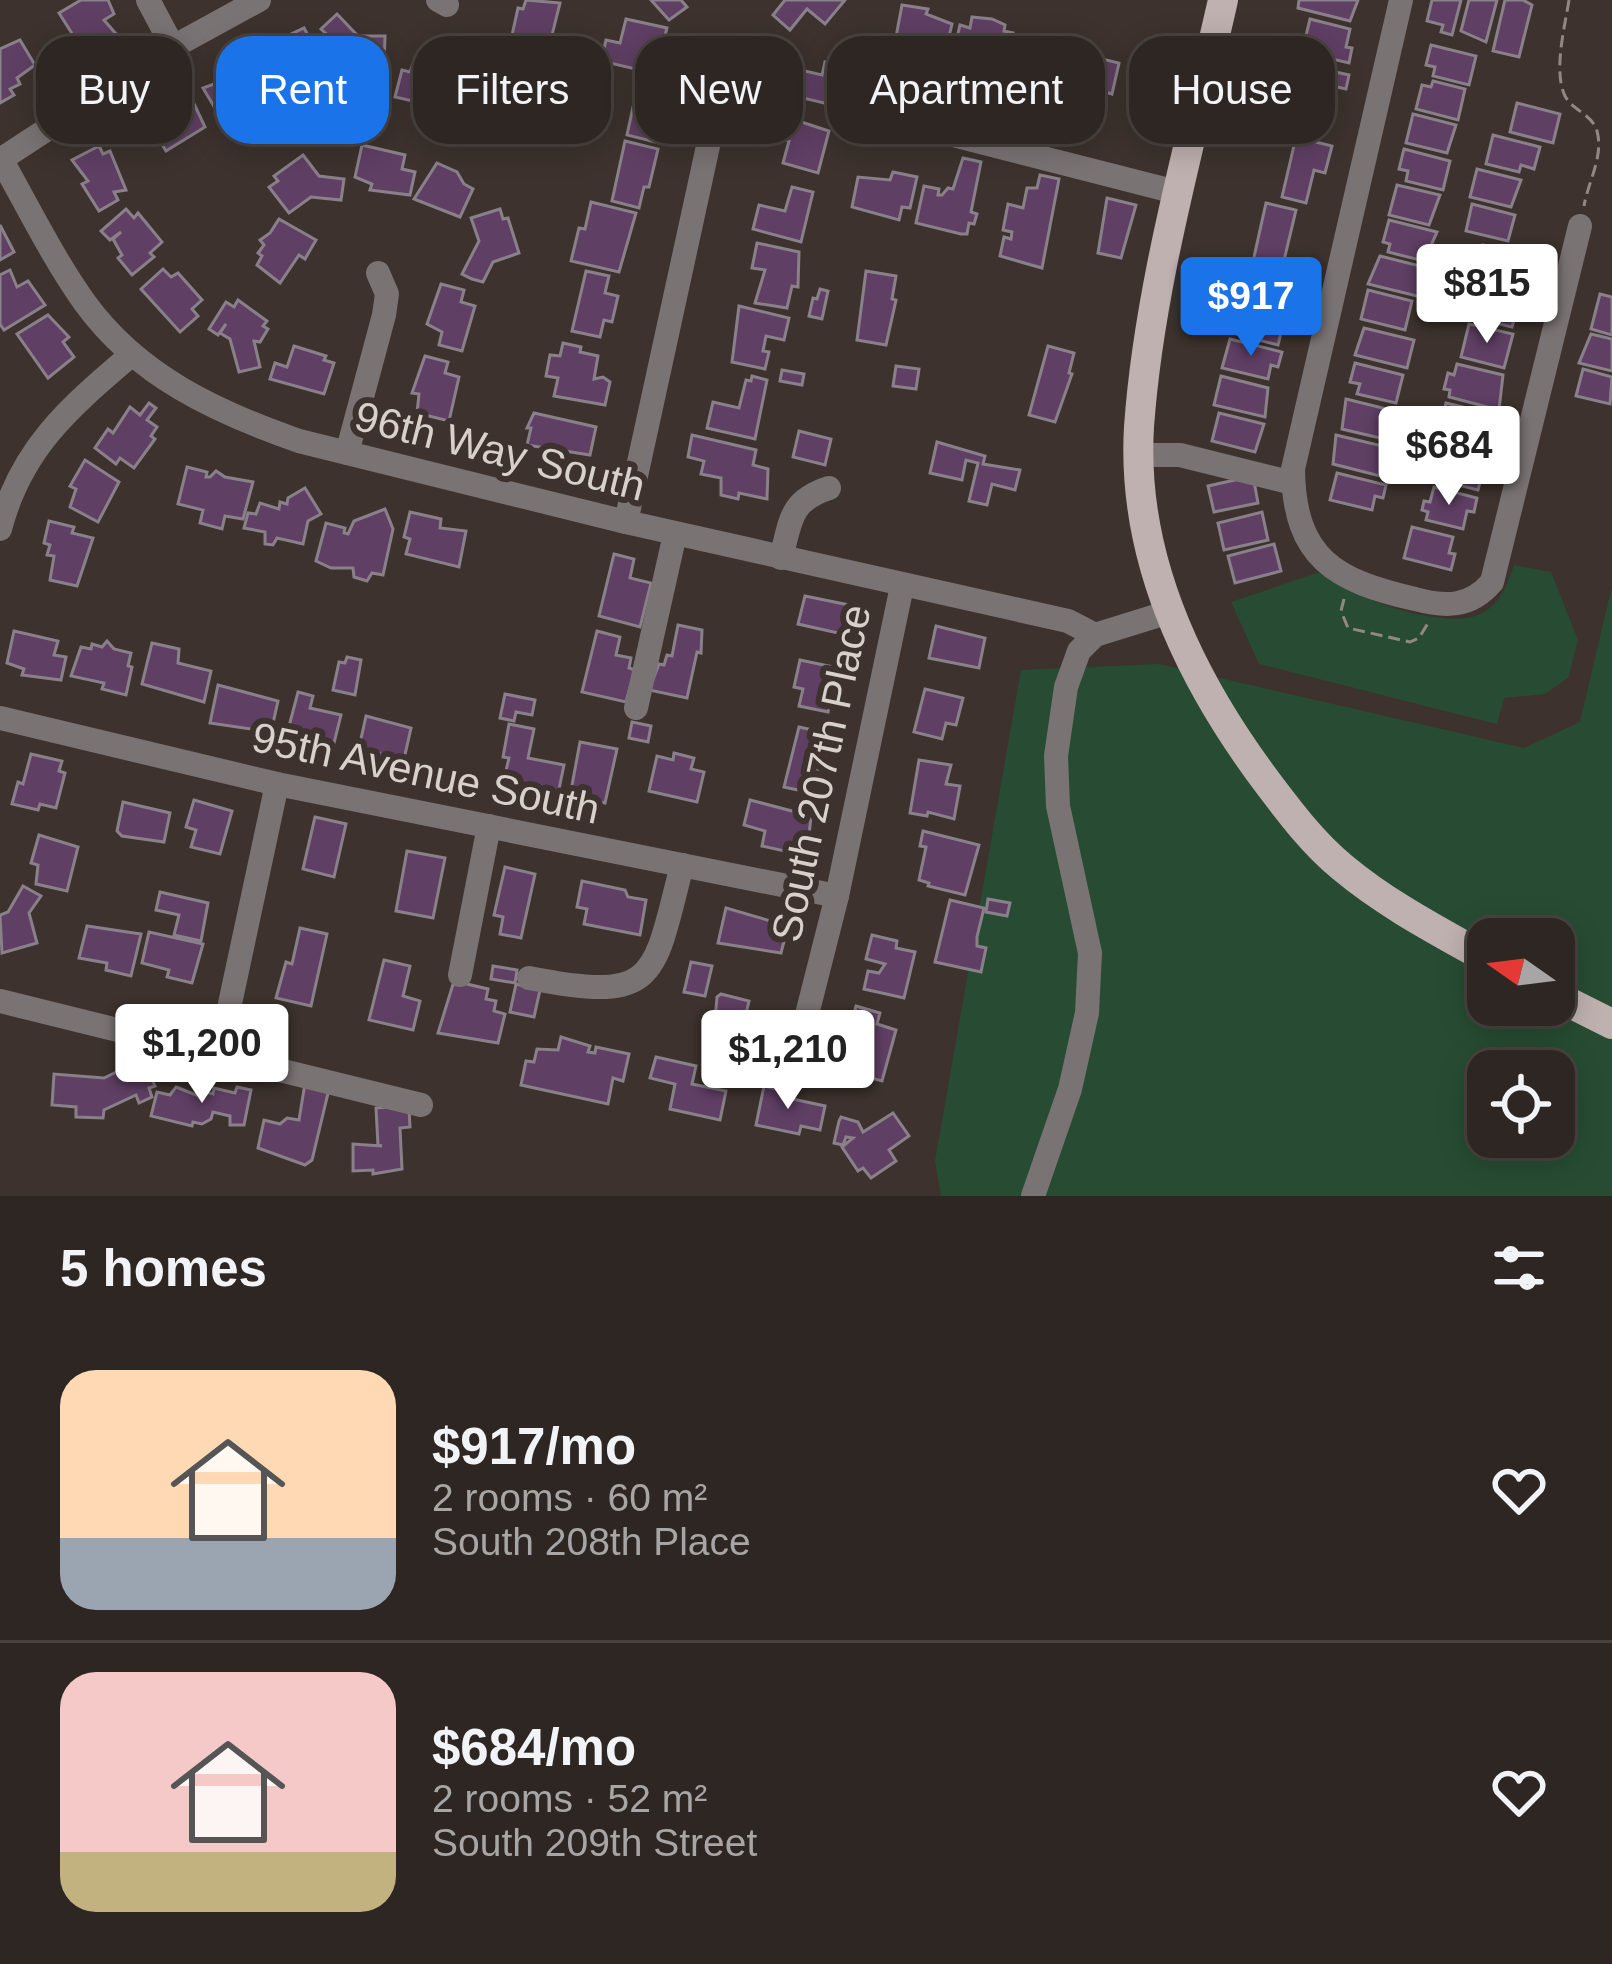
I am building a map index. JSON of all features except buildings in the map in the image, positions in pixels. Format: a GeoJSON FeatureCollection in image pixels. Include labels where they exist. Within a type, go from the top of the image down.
{"type":"FeatureCollection","features":[{"type":"Feature","properties":{"kind":"main road"},"geometry":{"type":"LineString","coordinates":[[1223,0],[1151,334],[1139,455],[1148,544],[1169,612],[1216,709],[1309,835],[1379,894],[1467,946]]}},
{"type":"Feature","properties":{"kind":"main road"},"geometry":{"type":"LineString","coordinates":[[1575,1006],[1612,1024]]}},
{"type":"Feature","properties":{"kind":"street"},"geometry":{"type":"LineString","coordinates":[[148,0],[168,36]]}},
{"type":"Feature","properties":{"kind":"street"},"geometry":{"type":"LineString","coordinates":[[192,36],[259,0]]}},
{"type":"Feature","properties":{"kind":"street"},"geometry":{"type":"LineString","coordinates":[[1401,0],[1293,469],[1298,517],[1308,538],[1352,582],[1452,606],[1477,597],[1492,582],[1580,226]]}},
{"type":"Feature","properties":{"kind":"street"},"geometry":{"type":"LineString","coordinates":[[0,160],[36,136]]}},
{"type":"Feature","properties":{"kind":"street"},"geometry":{"type":"LineString","coordinates":[[626,522],[708,144]]}},
{"type":"Feature","properties":{"kind":"street"},"geometry":{"type":"LineString","coordinates":[[989,144],[1180,193]]}},
{"type":"Feature","properties":{"kind":"street","name":"96th Way South"},"geometry":{"type":"LineString","coordinates":[[0,160],[85,302],[131,355],[205,404],[248,424],[346,453],[675,534],[1068,621],[1095,635]]}},
{"type":"Feature","properties":{"kind":"street"},"geometry":{"type":"LineString","coordinates":[[346,453],[384,314],[387,294],[378,272]]}},
{"type":"Feature","properties":{"kind":"street"},"geometry":{"type":"LineString","coordinates":[[0,529],[18,476],[31,455],[70,407],[131,355]]}},
{"type":"Feature","properties":{"kind":"street"},"geometry":{"type":"LineString","coordinates":[[1139,455],[1180,455],[1293,484]]}},
{"type":"Feature","properties":{"kind":"street"},"geometry":{"type":"LineString","coordinates":[[781,558],[794,511],[809,494],[829,488]]}},
{"type":"Feature","properties":{"kind":"street"},"geometry":{"type":"LineString","coordinates":[[636,708],[675,534]]}},
{"type":"Feature","properties":{"kind":"street","name":"South 207th Place"},"geometry":{"type":"LineString","coordinates":[[799,1046],[837,896],[902,586]]}},
{"type":"Feature","properties":{"kind":"street"},"geometry":{"type":"LineString","coordinates":[[1033,1196],[1070,1089],[1087,1013],[1090,953],[1066,854],[1056,756],[1071,668],[1095,635],[1169,612]]}},
{"type":"Feature","properties":{"kind":"street","name":"95th Avenue South"},"geometry":{"type":"LineString","coordinates":[[0,718],[278,784],[837,896]]}},
{"type":"Feature","properties":{"kind":"street"},"geometry":{"type":"LineString","coordinates":[[219,1055],[278,784]]}},
{"type":"Feature","properties":{"kind":"street"},"geometry":{"type":"LineString","coordinates":[[460,975],[489,826]]}},
{"type":"Feature","properties":{"kind":"street"},"geometry":{"type":"LineString","coordinates":[[529,978],[590,990],[633,982],[651,967],[662,947],[682,865]]}},
{"type":"Feature","properties":{"kind":"street"},"geometry":{"type":"LineString","coordinates":[[0,1000],[421,1105]]}},
{"type":"Feature","properties":{"kind":"path"},"geometry":{"type":"LineString","coordinates":[[1569,0],[1563,89],[1571,103],[1590,118],[1598,139],[1598,157],[1580,226]]}},
{"type":"Feature","properties":{"kind":"path"},"geometry":{"type":"LineString","coordinates":[[1352,582],[1342,604],[1342,620],[1348,628],[1410,642],[1424,632],[1434,604]]}},
{"type":"Feature","properties":{"kind":"green space"},"geometry":{"type":"Polygon","coordinates":[[[1514,565],[1551,572],[1578,640],[1568,678],[1545,694],[1504,698],[1497,724],[1259,664],[1231,602],[1323,571],[1372,600],[1418,614],[1459,619],[1490,608],[1505,589],[1514,565]]]}},
{"type":"Feature","properties":{"kind":"green space"},"geometry":{"type":"Polygon","coordinates":[[[1612,586],[1612,1196],[941,1196],[935,1161],[1021,670],[1159,664],[1524,748],[1580,722],[1612,586]]]}}]}
